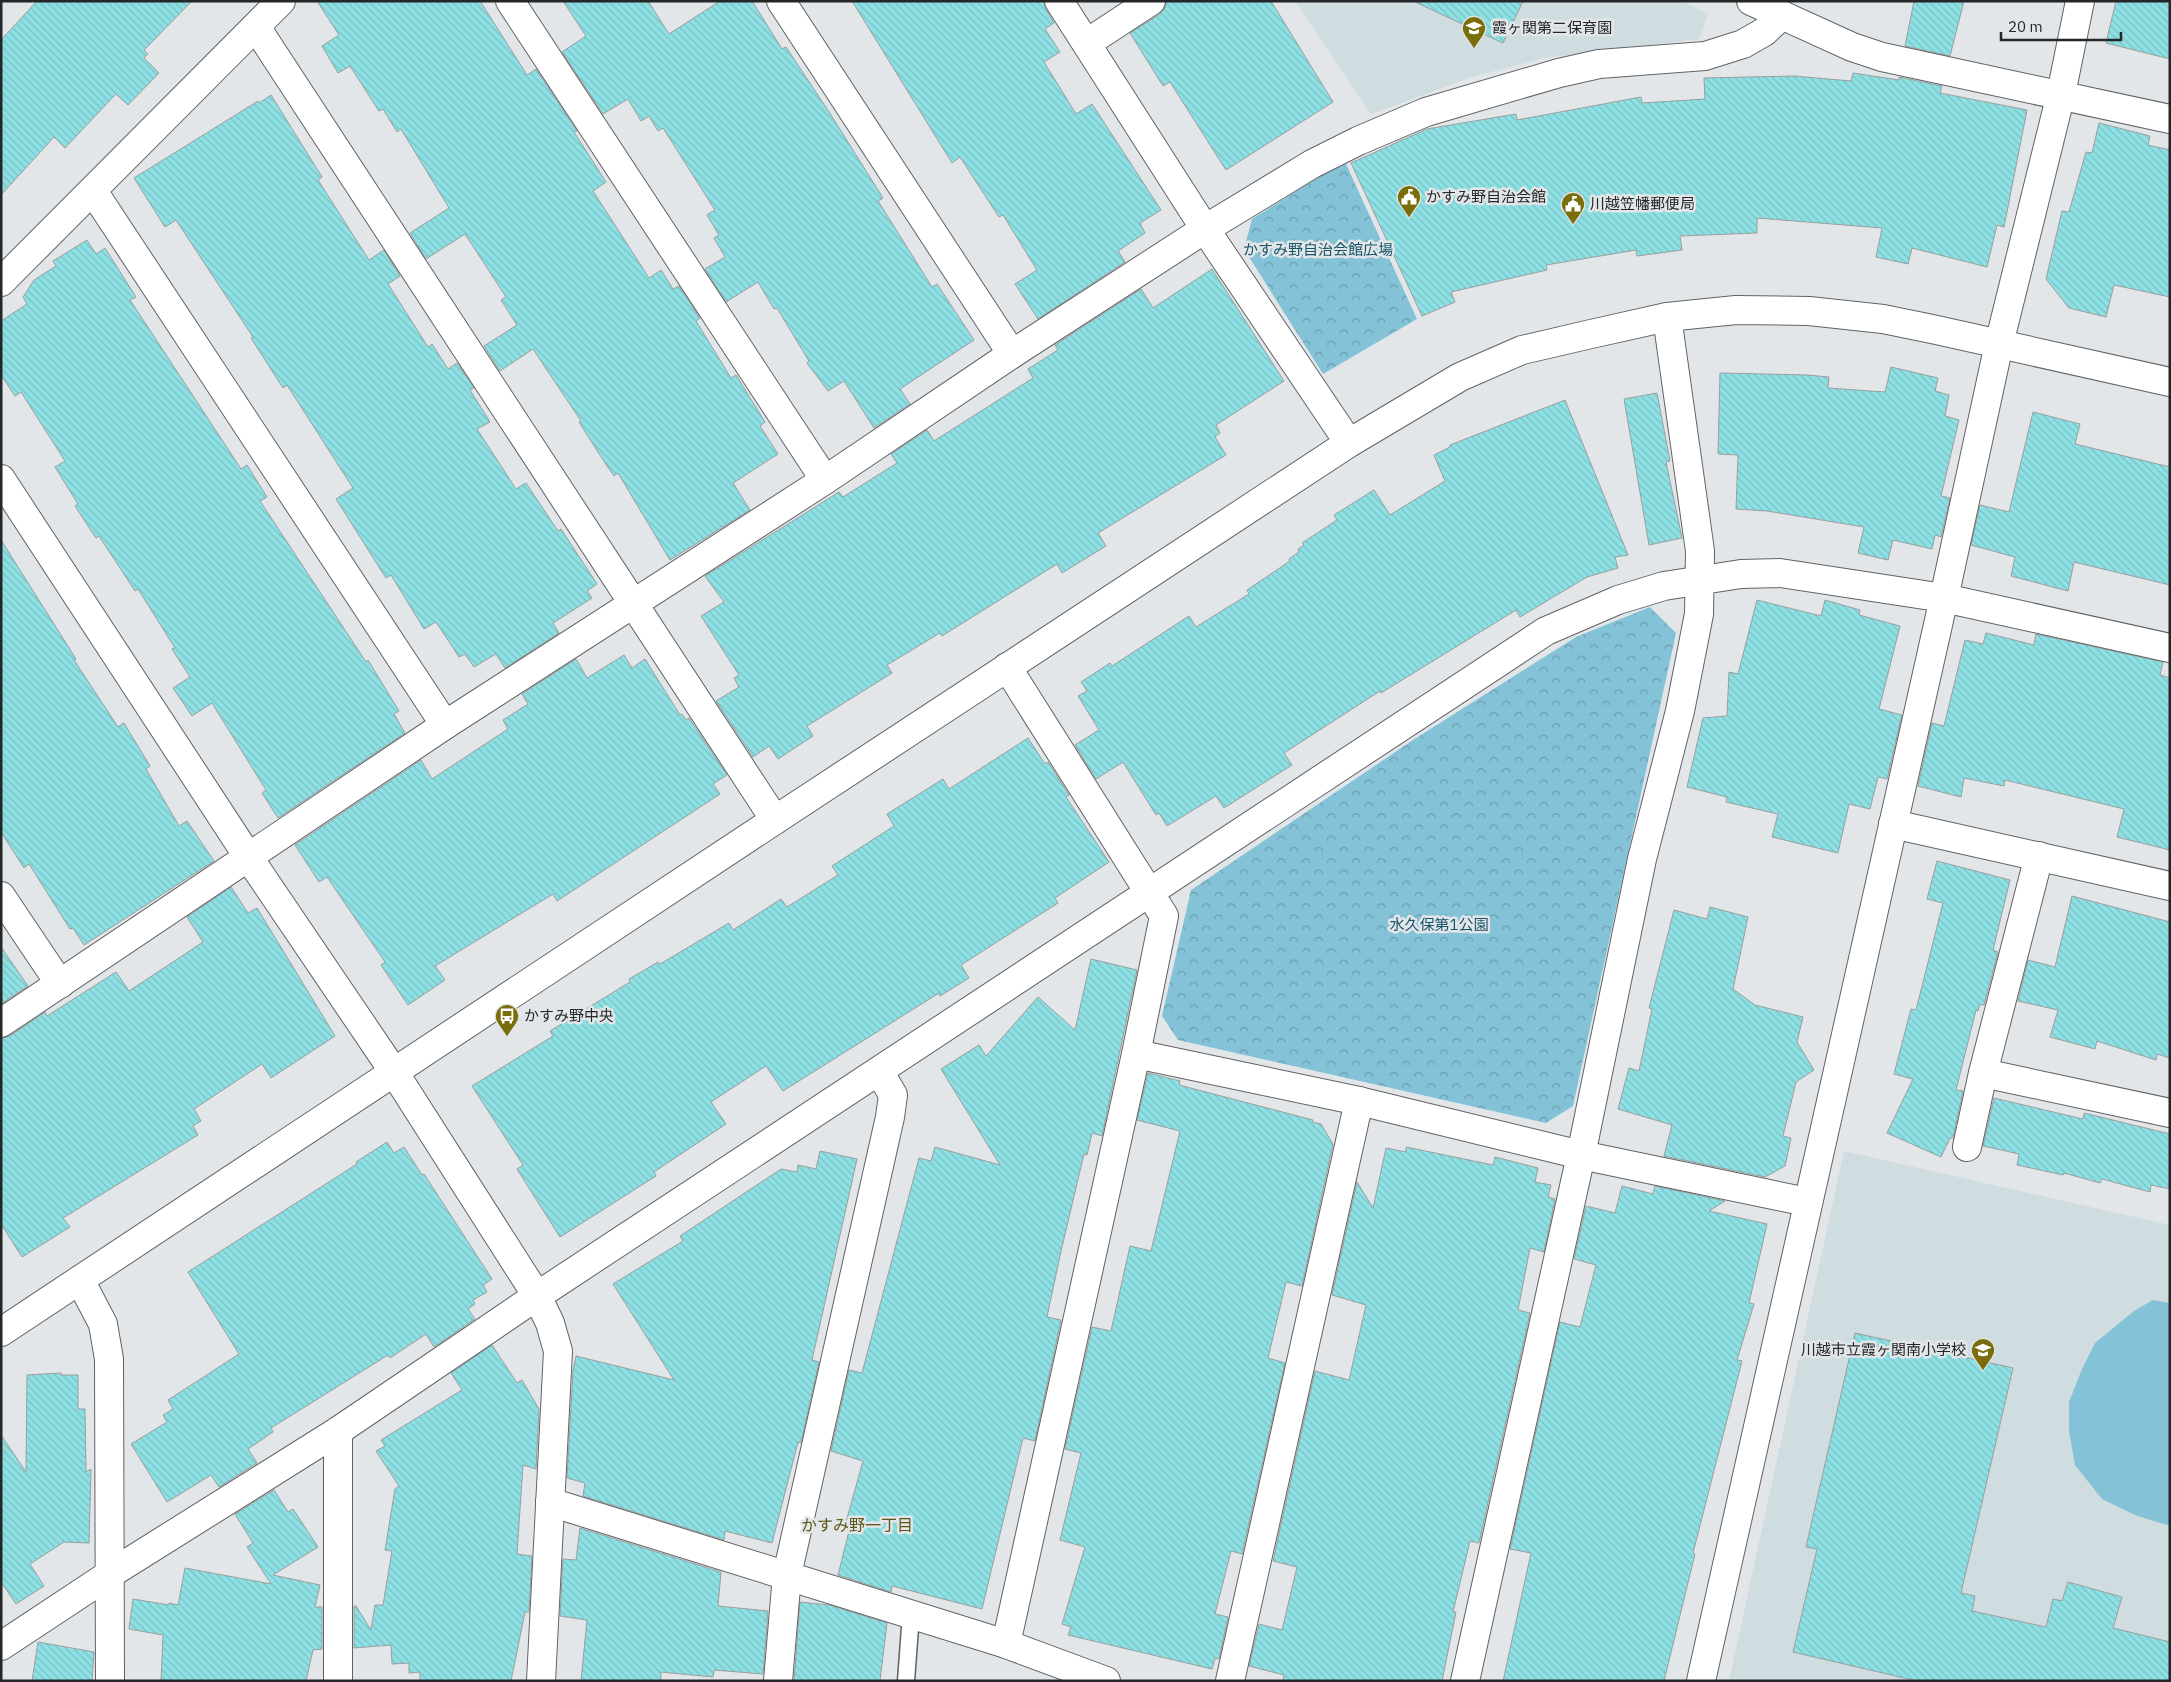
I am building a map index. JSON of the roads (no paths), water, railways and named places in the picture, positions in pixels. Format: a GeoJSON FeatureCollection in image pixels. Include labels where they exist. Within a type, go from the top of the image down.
{"type":"FeatureCollection","features":[{"type":"Feature","properties":{"kind":"street"},"geometry":{"type":"LineString","coordinates":[[1,282],[93,192],[281,1]]}},
{"type":"Feature","properties":{"kind":"street"},"geometry":{"type":"LineString","coordinates":[[510,1],[825,480]]}},
{"type":"Feature","properties":{"kind":"street"},"geometry":{"type":"LineString","coordinates":[[781,1],[1012,354]]}},
{"type":"Feature","properties":{"kind":"street"},"geometry":{"type":"LineString","coordinates":[[1059,1],[1205,229],[1349,443]]}},
{"type":"Feature","properties":{"kind":"street"},"geometry":{"type":"LineString","coordinates":[[1087,43],[1151,1]]}},
{"type":"Feature","properties":{"kind":"street"},"geometry":{"type":"LineString","coordinates":[[1751,1],[1852,47],[1882,57],[2170,118]]}},
{"type":"Feature","properties":{"kind":"street"},"geometry":{"type":"LineString","coordinates":[[1701,1681],[1944,598],[1999,344],[2061,94],[2080,1]]}},
{"type":"Feature","properties":{"kind":"street"},"geometry":{"type":"LineString","coordinates":[[1,1023],[445,725],[825,480],[1012,354],[1205,229],[1312,164],[1358,141],[1426,112],[1559,73],[1599,64],[1706,56],[1743,44],[1764,32],[1782,15]]}},
{"type":"Feature","properties":{"kind":"street"},"geometry":{"type":"LineString","coordinates":[[256,27],[775,820]]}},
{"type":"Feature","properties":{"kind":"street"},"geometry":{"type":"LineString","coordinates":[[93,192],[445,725]]}},
{"type":"Feature","properties":{"kind":"street"},"geometry":{"type":"LineString","coordinates":[[4,1326],[80,1280],[1349,443],[1460,377],[1522,350],[1667,317],[1736,310],[1809,312],[1883,320],[2170,382]]}},
{"type":"Feature","properties":{"kind":"street"},"geometry":{"type":"LineString","coordinates":[[1465,1681],[1581,1155],[1642,860],[1680,711],[1699,614],[1700,551],[1667,317]]}},
{"type":"Feature","properties":{"kind":"street"},"geometry":{"type":"LineString","coordinates":[[1,478],[249,858],[394,1072],[537,1296],[550,1323],[558,1352],[541,1681]]}},
{"type":"Feature","properties":{"kind":"street"},"geometry":{"type":"LineString","coordinates":[[1,1646],[110,1574],[338,1431],[537,1296],[1546,631],[1641,592],[1664,586],[1741,574],[1780,573],[1944,598],[2170,648]]}},
{"type":"Feature","properties":{"kind":"street"},"geometry":{"type":"LineString","coordinates":[[1006,1644],[1136,1054],[1164,916],[1007,667]]}},
{"type":"Feature","properties":{"kind":"street"},"geometry":{"type":"LineString","coordinates":[[1893,824],[2170,886]]}},
{"type":"Feature","properties":{"kind":"street"},"geometry":{"type":"LineString","coordinates":[[1967,1147],[1983,1073],[2039,856]]}},
{"type":"Feature","properties":{"kind":"street"},"geometry":{"type":"LineString","coordinates":[[1,896],[60,984]]}},
{"type":"Feature","properties":{"kind":"street"},"geometry":{"type":"LineString","coordinates":[[1136,1054],[1359,1101],[1581,1155],[1807,1202]]}},
{"type":"Feature","properties":{"kind":"street"},"geometry":{"type":"LineString","coordinates":[[778,1681],[788,1575],[890,1117],[893,1095],[879,1071]]}},
{"type":"Feature","properties":{"kind":"street"},"geometry":{"type":"LineString","coordinates":[[1983,1073],[2170,1114]]}},
{"type":"Feature","properties":{"kind":"street"},"geometry":{"type":"LineString","coordinates":[[1230,1681],[1359,1101]]}},
{"type":"Feature","properties":{"kind":"street"},"geometry":{"type":"LineString","coordinates":[[80,1280],[103,1324],[109,1359],[110,1681]]}},
{"type":"Feature","properties":{"kind":"street"},"geometry":{"type":"LineString","coordinates":[[338,1431],[338,1681]]}},
{"type":"Feature","properties":{"kind":"street"},"geometry":{"type":"LineString","coordinates":[[550,1502],[1006,1644],[1066,1674],[1106,1681]]}},
{"type":"Feature","properties":{"kind":"lane"},"geometry":{"type":"LineString","coordinates":[[906,1681],[911,1614]]}},
{"type":"Feature","properties":{"kind":"place","name":"霞ヶ関第二保育園"},"geometry":{"type":"Point","coordinates":[1474,49]}},
{"type":"Feature","properties":{"kind":"place","name":"かすみ野自治会館"},"geometry":{"type":"Point","coordinates":[1409,218]}},
{"type":"Feature","properties":{"kind":"place","name":"川越笠幡郵便局"},"geometry":{"type":"Point","coordinates":[1573,225]}},
{"type":"Feature","properties":{"kind":"place","name":"かすみ野中央"},"geometry":{"type":"Point","coordinates":[507,1037]}},
{"type":"Feature","properties":{"kind":"place","name":"川越市立霞ヶ関南小学校"},"geometry":{"type":"Point","coordinates":[1983,1371]}},
{"type":"Feature","properties":{"kind":"district","name":"かすみ野一丁目"},"geometry":{"type":"Point","coordinates":[857,1525]}},
{"type":"Feature","properties":{"kind":"park label","name":"かすみ野自治会館広場"},"geometry":{"type":"Point","coordinates":[1318,250]}},
{"type":"Feature","properties":{"kind":"park label","name":"水久保第1公園"},"geometry":{"type":"Point","coordinates":[1439,925]}}]}
